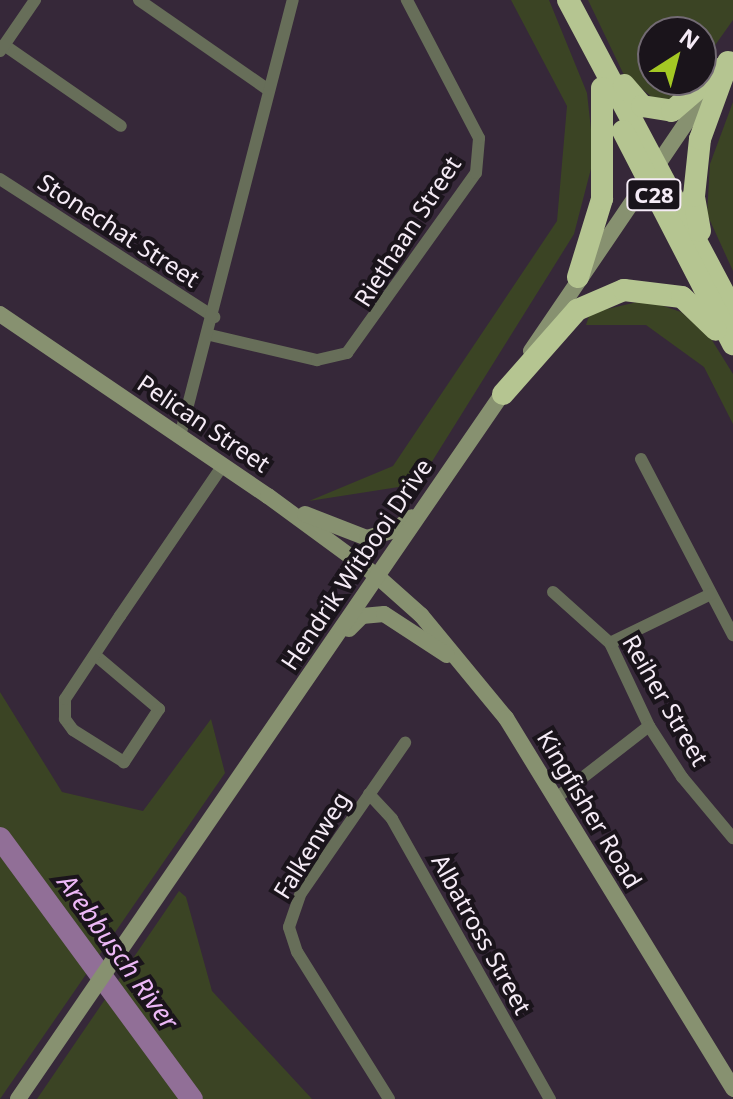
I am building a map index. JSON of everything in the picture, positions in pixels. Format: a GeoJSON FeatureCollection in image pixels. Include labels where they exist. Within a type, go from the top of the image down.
{"type":"FeatureCollection","features":[{"type":"Feature","properties":{"kind":"highway","name":"C28"},"geometry":{"type":"LineString","coordinates":[[568,0],[733,346]]}},
{"type":"Feature","properties":{"kind":"highway","name":"C28"},"geometry":{"type":"LineString","coordinates":[[588,41],[602,88],[708,262],[733,310]]}},
{"type":"Feature","properties":{"kind":"highway"},"geometry":{"type":"LineString","coordinates":[[588,41],[642,106],[658,112],[684,105],[731,58]]}},
{"type":"Feature","properties":{"kind":"highway"},"geometry":{"type":"LineString","coordinates":[[708,262],[695,210],[695,176],[705,119],[731,58]]}},
{"type":"Feature","properties":{"kind":"highway"},"geometry":{"type":"LineString","coordinates":[[578,277],[602,199],[602,88]]}},
{"type":"Feature","properties":{"kind":"highway"},"geometry":{"type":"LineString","coordinates":[[503,394],[577,310],[624,290],[682,297],[733,346]]}},
{"type":"Feature","properties":{"kind":"main road","name":"Hendrik Witbooi Drive"},"geometry":{"type":"LineString","coordinates":[[18,1099],[426,501],[503,394],[650,171],[731,58]]}},
{"type":"Feature","properties":{"kind":"main road","name":"Pelican Street"},"geometry":{"type":"LineString","coordinates":[[0,314],[268,496],[377,576]]}},
{"type":"Feature","properties":{"kind":"main road"},"geometry":{"type":"LineString","coordinates":[[268,496],[367,538],[395,530],[426,501]]}},
{"type":"Feature","properties":{"kind":"main road","name":"Kingfisher Road"},"geometry":{"type":"LineString","coordinates":[[377,576],[421,615],[506,718],[733,1089]]}},
{"type":"Feature","properties":{"kind":"main road"},"geometry":{"type":"LineString","coordinates":[[309,676],[354,624],[377,612],[398,620],[468,670]]}},
{"type":"Feature","properties":{"kind":"street"},"geometry":{"type":"LineString","coordinates":[[35,0],[2,48],[121,126]]}},
{"type":"Feature","properties":{"kind":"street"},"geometry":{"type":"LineString","coordinates":[[139,0],[267,89]]}},
{"type":"Feature","properties":{"kind":"street"},"geometry":{"type":"LineString","coordinates":[[180,436],[210,335],[267,89],[293,0]]}},
{"type":"Feature","properties":{"kind":"street","name":"Riethaan Street"},"geometry":{"type":"LineString","coordinates":[[210,335],[317,360],[347,353],[476,173],[479,138],[407,0]]}},
{"type":"Feature","properties":{"kind":"street","name":"Stonechat Street"},"geometry":{"type":"LineString","coordinates":[[0,179],[214,317]]}},
{"type":"Feature","properties":{"kind":"street"},"geometry":{"type":"LineString","coordinates":[[641,459],[733,635]]}},
{"type":"Feature","properties":{"kind":"street"},"geometry":{"type":"LineString","coordinates":[[95,655],[159,709],[124,762],[84,740],[65,719],[65,699],[223,465]]}},
{"type":"Feature","properties":{"kind":"street","name":"Reiher Street"},"geometry":{"type":"LineString","coordinates":[[553,592],[610,643],[649,726],[682,777],[733,838]]}},
{"type":"Feature","properties":{"kind":"street"},"geometry":{"type":"LineString","coordinates":[[610,643],[711,594]]}},
{"type":"Feature","properties":{"kind":"street"},"geometry":{"type":"LineString","coordinates":[[555,799],[649,726]]}},
{"type":"Feature","properties":{"kind":"street","name":"Falkenweg"},"geometry":{"type":"LineString","coordinates":[[389,1099],[297,952],[289,927],[301,893],[405,743]]}},
{"type":"Feature","properties":{"kind":"street","name":"Albatross Street"},"geometry":{"type":"LineString","coordinates":[[369,794],[392,819],[550,1099]]}},
{"type":"Feature","properties":{"kind":"green space"},"geometry":{"type":"Polygon","coordinates":[[[511,0],[549,0],[587,93],[594,157],[574,234],[418,484],[309,501],[393,466],[557,221],[567,106],[511,0]]]}},
{"type":"Feature","properties":{"kind":"green space"},"geometry":{"type":"Polygon","coordinates":[[[588,0],[733,0],[733,20],[717,42],[717,16],[637,16],[637,85],[623,73],[588,0]]]}},
{"type":"Feature","properties":{"kind":"green space"},"geometry":{"type":"Polygon","coordinates":[[[651,96],[673,96],[668,100],[651,96]]]}},
{"type":"Feature","properties":{"kind":"green space"},"geometry":{"type":"Polygon","coordinates":[[[733,102],[733,271],[707,214],[710,164],[733,102]]]}},
{"type":"Feature","properties":{"kind":"green space"},"geometry":{"type":"Polygon","coordinates":[[[646,300],[681,312],[710,337],[733,374],[733,424],[704,367],[646,325],[586,325],[590,313],[646,300]]]}},
{"type":"Feature","properties":{"kind":"green space"},"geometry":{"type":"Polygon","coordinates":[[[0,692],[62,792],[143,811],[211,719],[225,773],[0,1099],[0,692]]]}},
{"type":"Feature","properties":{"kind":"green space"},"geometry":{"type":"Polygon","coordinates":[[[179,891],[186,897],[212,991],[312,1099],[37,1099],[179,891]]]}},
{"type":"Feature","properties":{"kind":"waterway","name":"Arebbusch River"},"geometry":{"type":"LineString","coordinates":[[0,838],[192,1099]]}}]}
